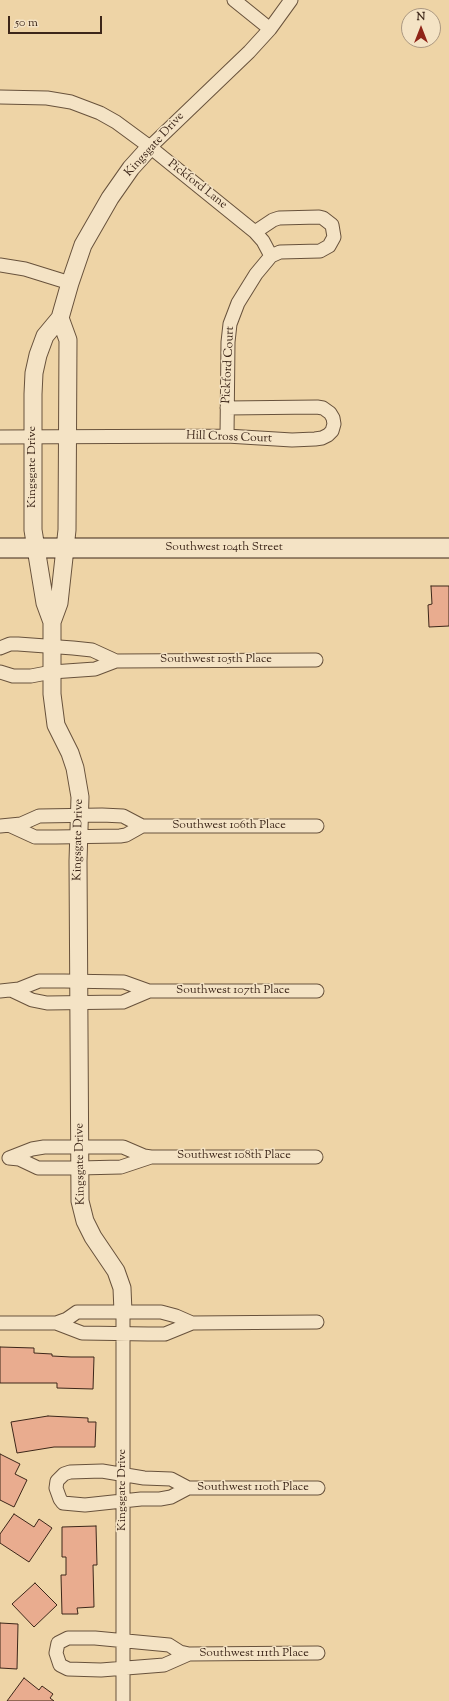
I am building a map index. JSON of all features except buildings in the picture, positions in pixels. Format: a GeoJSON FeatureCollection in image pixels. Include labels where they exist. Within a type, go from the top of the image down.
{"type":"FeatureCollection","features":[{"type":"Feature","properties":{"kind":"main road","name":"Southwest 104th Street"},"geometry":{"type":"LineString","coordinates":[[0,548],[449,548]]}},
{"type":"Feature","properties":{"kind":"street"},"geometry":{"type":"LineString","coordinates":[[234,0],[270,29]]}},
{"type":"Feature","properties":{"kind":"street","name":"Kingsgate Drive"},"geometry":{"type":"LineString","coordinates":[[123,1701],[122,1288],[116,1271],[93,1237],[82,1211],[80,1201],[80,797],[75,768],[70,753],[56,725],[52,694],[52,622],[46,603],[32,530],[34,373],[38,355],[45,336],[60,318],[83,245],[101,212],[131,168],[150,147],[249,52],[270,29],[291,0]]}},
{"type":"Feature","properties":{"kind":"street","name":"Pickford Lane"},"geometry":{"type":"LineString","coordinates":[[0,97],[47,98],[71,102],[100,113],[116,122],[150,147],[255,232],[263,241],[271,256]]}},
{"type":"Feature","properties":{"kind":"street"},"geometry":{"type":"LineString","coordinates":[[255,232],[273,220],[279,218],[319,217],[323,218],[332,225],[334,237],[326,249],[313,252],[280,252],[271,256]]}},
{"type":"Feature","properties":{"kind":"street","name":"Pickford Court"},"geometry":{"type":"LineString","coordinates":[[227,436],[228,342],[233,313],[256,274],[271,256]]}},
{"type":"Feature","properties":{"kind":"street"},"geometry":{"type":"LineString","coordinates":[[0,265],[25,269],[70,283]]}},
{"type":"Feature","properties":{"kind":"street","name":"Kingsgate Drive"},"geometry":{"type":"LineString","coordinates":[[52,622],[59,603],[67,530],[68,340],[60,318]]}},
{"type":"Feature","properties":{"kind":"street","name":"Hill Cross Court"},"geometry":{"type":"LineString","coordinates":[[0,437],[227,436],[292,440],[322,438],[328,436],[332,431],[334,424],[334,418],[330,413],[323,408],[317,407],[227,408]]}},
{"type":"Feature","properties":{"kind":"street","name":"Southwest 105th Place"},"geometry":{"type":"LineString","coordinates":[[0,648],[10,644],[18,644],[92,650],[116,661]]}},
{"type":"Feature","properties":{"kind":"street","name":"Southwest 105th Place"},"geometry":{"type":"LineString","coordinates":[[0,672],[22,677],[52,672],[91,670],[116,661],[316,660]]}},
{"type":"Feature","properties":{"kind":"street","name":"Southwest 106th Place"},"geometry":{"type":"LineString","coordinates":[[5,826],[21,824],[33,817],[39,816],[123,816],[142,826],[317,826]]}},
{"type":"Feature","properties":{"kind":"street","name":"Southwest 106th Place"},"geometry":{"type":"LineString","coordinates":[[5,826],[35,837],[79,837],[126,835],[142,826]]}},
{"type":"Feature","properties":{"kind":"street","name":"Southwest 107th Place"},"geometry":{"type":"LineString","coordinates":[[0,991],[13,990],[39,981],[124,982],[141,990],[149,991],[317,991]]}},
{"type":"Feature","properties":{"kind":"street","name":"Southwest 107th Place"},"geometry":{"type":"LineString","coordinates":[[13,990],[38,1002],[123,1002],[149,991]]}},
{"type":"Feature","properties":{"kind":"street","name":"Southwest 108th Place"},"geometry":{"type":"LineString","coordinates":[[4,1158],[37,1148],[79,1147],[123,1147],[144,1156],[151,1157],[316,1156]]}},
{"type":"Feature","properties":{"kind":"street","name":"Southwest 108th Place"},"geometry":{"type":"LineString","coordinates":[[4,1158],[19,1159],[38,1168],[79,1168],[121,1167],[151,1157]]}},
{"type":"Feature","properties":{"kind":"street"},"geometry":{"type":"LineString","coordinates":[[0,1323],[56,1323],[67,1319],[77,1312],[160,1312],[176,1316],[192,1323]]}},
{"type":"Feature","properties":{"kind":"street"},"geometry":{"type":"LineString","coordinates":[[56,1323],[82,1333],[165,1334],[192,1323],[318,1322]]}},
{"type":"Feature","properties":{"kind":"street","name":"Southwest 110th Place"},"geometry":{"type":"LineString","coordinates":[[188,1488],[171,1480],[123,1475],[102,1471],[70,1472],[60,1477],[56,1488],[60,1499],[63,1502],[72,1505],[102,1504],[166,1498],[188,1488],[318,1488]]}},
{"type":"Feature","properties":{"kind":"street","name":"Southwest 111th Place"},"geometry":{"type":"LineString","coordinates":[[190,1654],[164,1665],[101,1670],[68,1669],[60,1665],[56,1653],[58,1643],[68,1638],[95,1638],[169,1645],[180,1652],[190,1654],[318,1653]]}}]}
